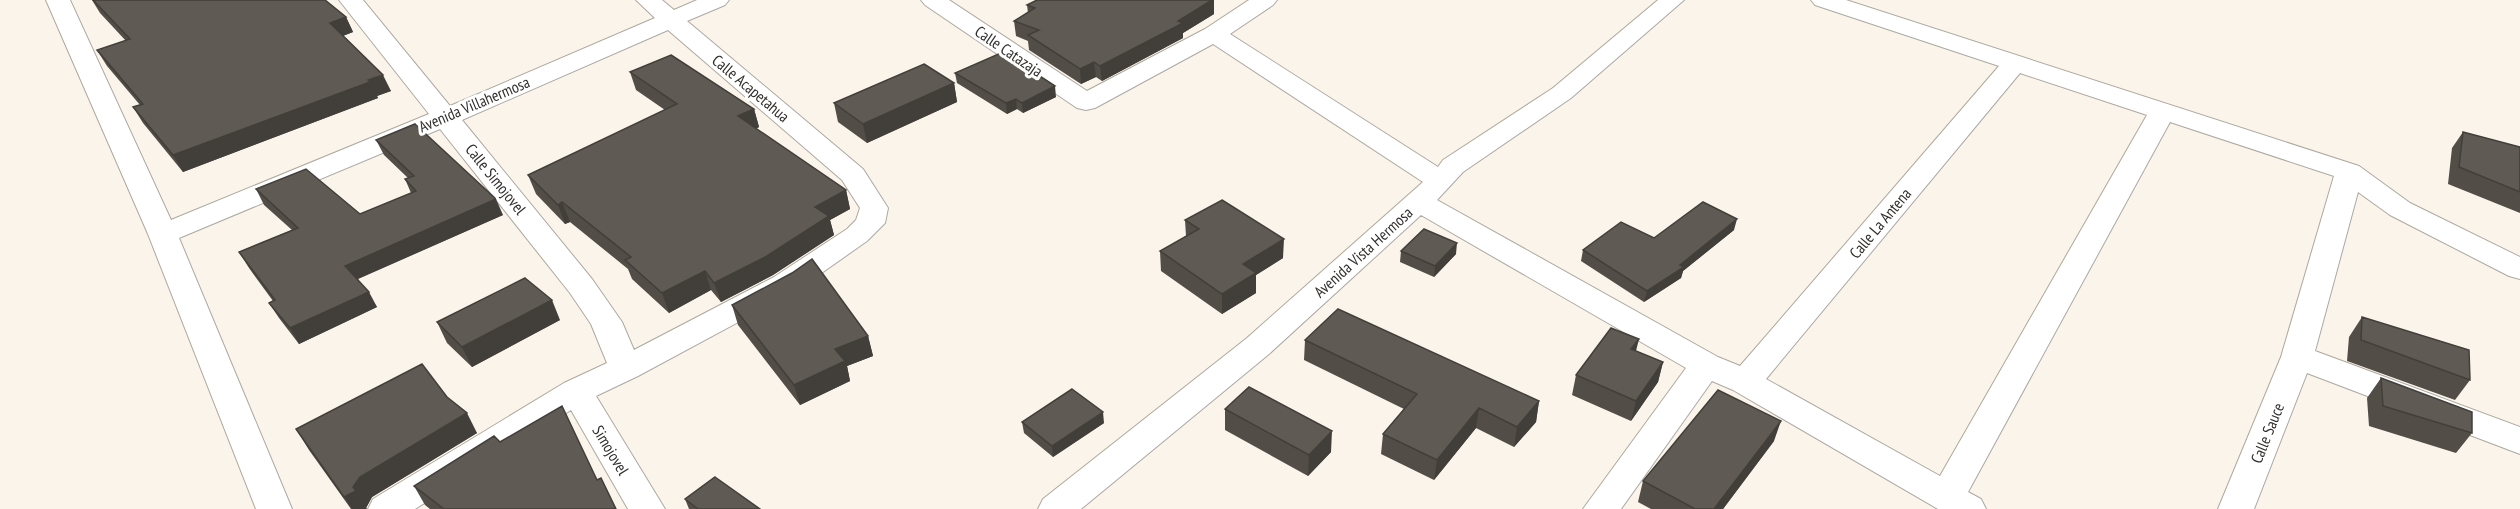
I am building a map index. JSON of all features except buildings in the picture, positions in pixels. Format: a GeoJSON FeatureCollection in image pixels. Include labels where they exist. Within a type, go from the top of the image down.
{"type":"FeatureCollection","features":[{"type":"Feature","properties":{"kind":"street"},"geometry":{"type":"LineString","coordinates":[[58,0],[163,234],[274,509]]}},
{"type":"Feature","properties":{"kind":"street","name":"Calle Simojovel"},"geometry":{"type":"LineString","coordinates":[[351,0],[581,286],[606,322],[626,368]]}},
{"type":"Feature","properties":{"kind":"street","name":"Calle Acapetahua"},"geometry":{"type":"LineString","coordinates":[[386,509],[576,392],[785,284],[870,224],[874,208],[854,175],[648,0]]}},
{"type":"Feature","properties":{"kind":"street","name":"Avenida Villahermosa"},"geometry":{"type":"LineString","coordinates":[[163,234],[446,117],[717,0]]}},
{"type":"Feature","properties":{"kind":"street","name":"Calle Catazaja"},"geometry":{"type":"LineString","coordinates":[[933,0],[1086,102],[1214,33]]}},
{"type":"Feature","properties":{"kind":"street","name":"Avenida Vista Hermosa"},"geometry":{"type":"LineString","coordinates":[[1056,509],[1258,346],[1419,202],[1453,166],[1571,86],[1672,0]]}},
{"type":"Feature","properties":{"kind":"street"},"geometry":{"type":"LineString","coordinates":[[1823,0],[2349,172],[2400,209],[2520,269]]}},
{"type":"Feature","properties":{"kind":"street"},"geometry":{"type":"LineString","coordinates":[[1249,3],[1214,33],[1441,181]]}},
{"type":"Feature","properties":{"kind":"street","name":"Calle La Antena"},"geometry":{"type":"LineString","coordinates":[[1745,382],[2015,63]]}},
{"type":"Feature","properties":{"kind":"street"},"geometry":{"type":"LineString","coordinates":[[1419,202],[1706,365],[1745,382],[1957,503],[2163,110]]}},
{"type":"Feature","properties":{"kind":"street","name":"Calle Sauce"},"geometry":{"type":"LineString","coordinates":[[2236,509],[2297,357],[2349,172]]}},
{"type":"Feature","properties":{"kind":"street"},"geometry":{"type":"LineString","coordinates":[[2297,357],[2520,441]]}},
{"type":"Feature","properties":{"kind":"street"},"geometry":{"type":"LineString","coordinates":[[1601,509],[1706,365]]}},
{"type":"Feature","properties":{"kind":"street","name":"Simojovel"},"geometry":{"type":"LineString","coordinates":[[576,392],[647,509]]}}]}
